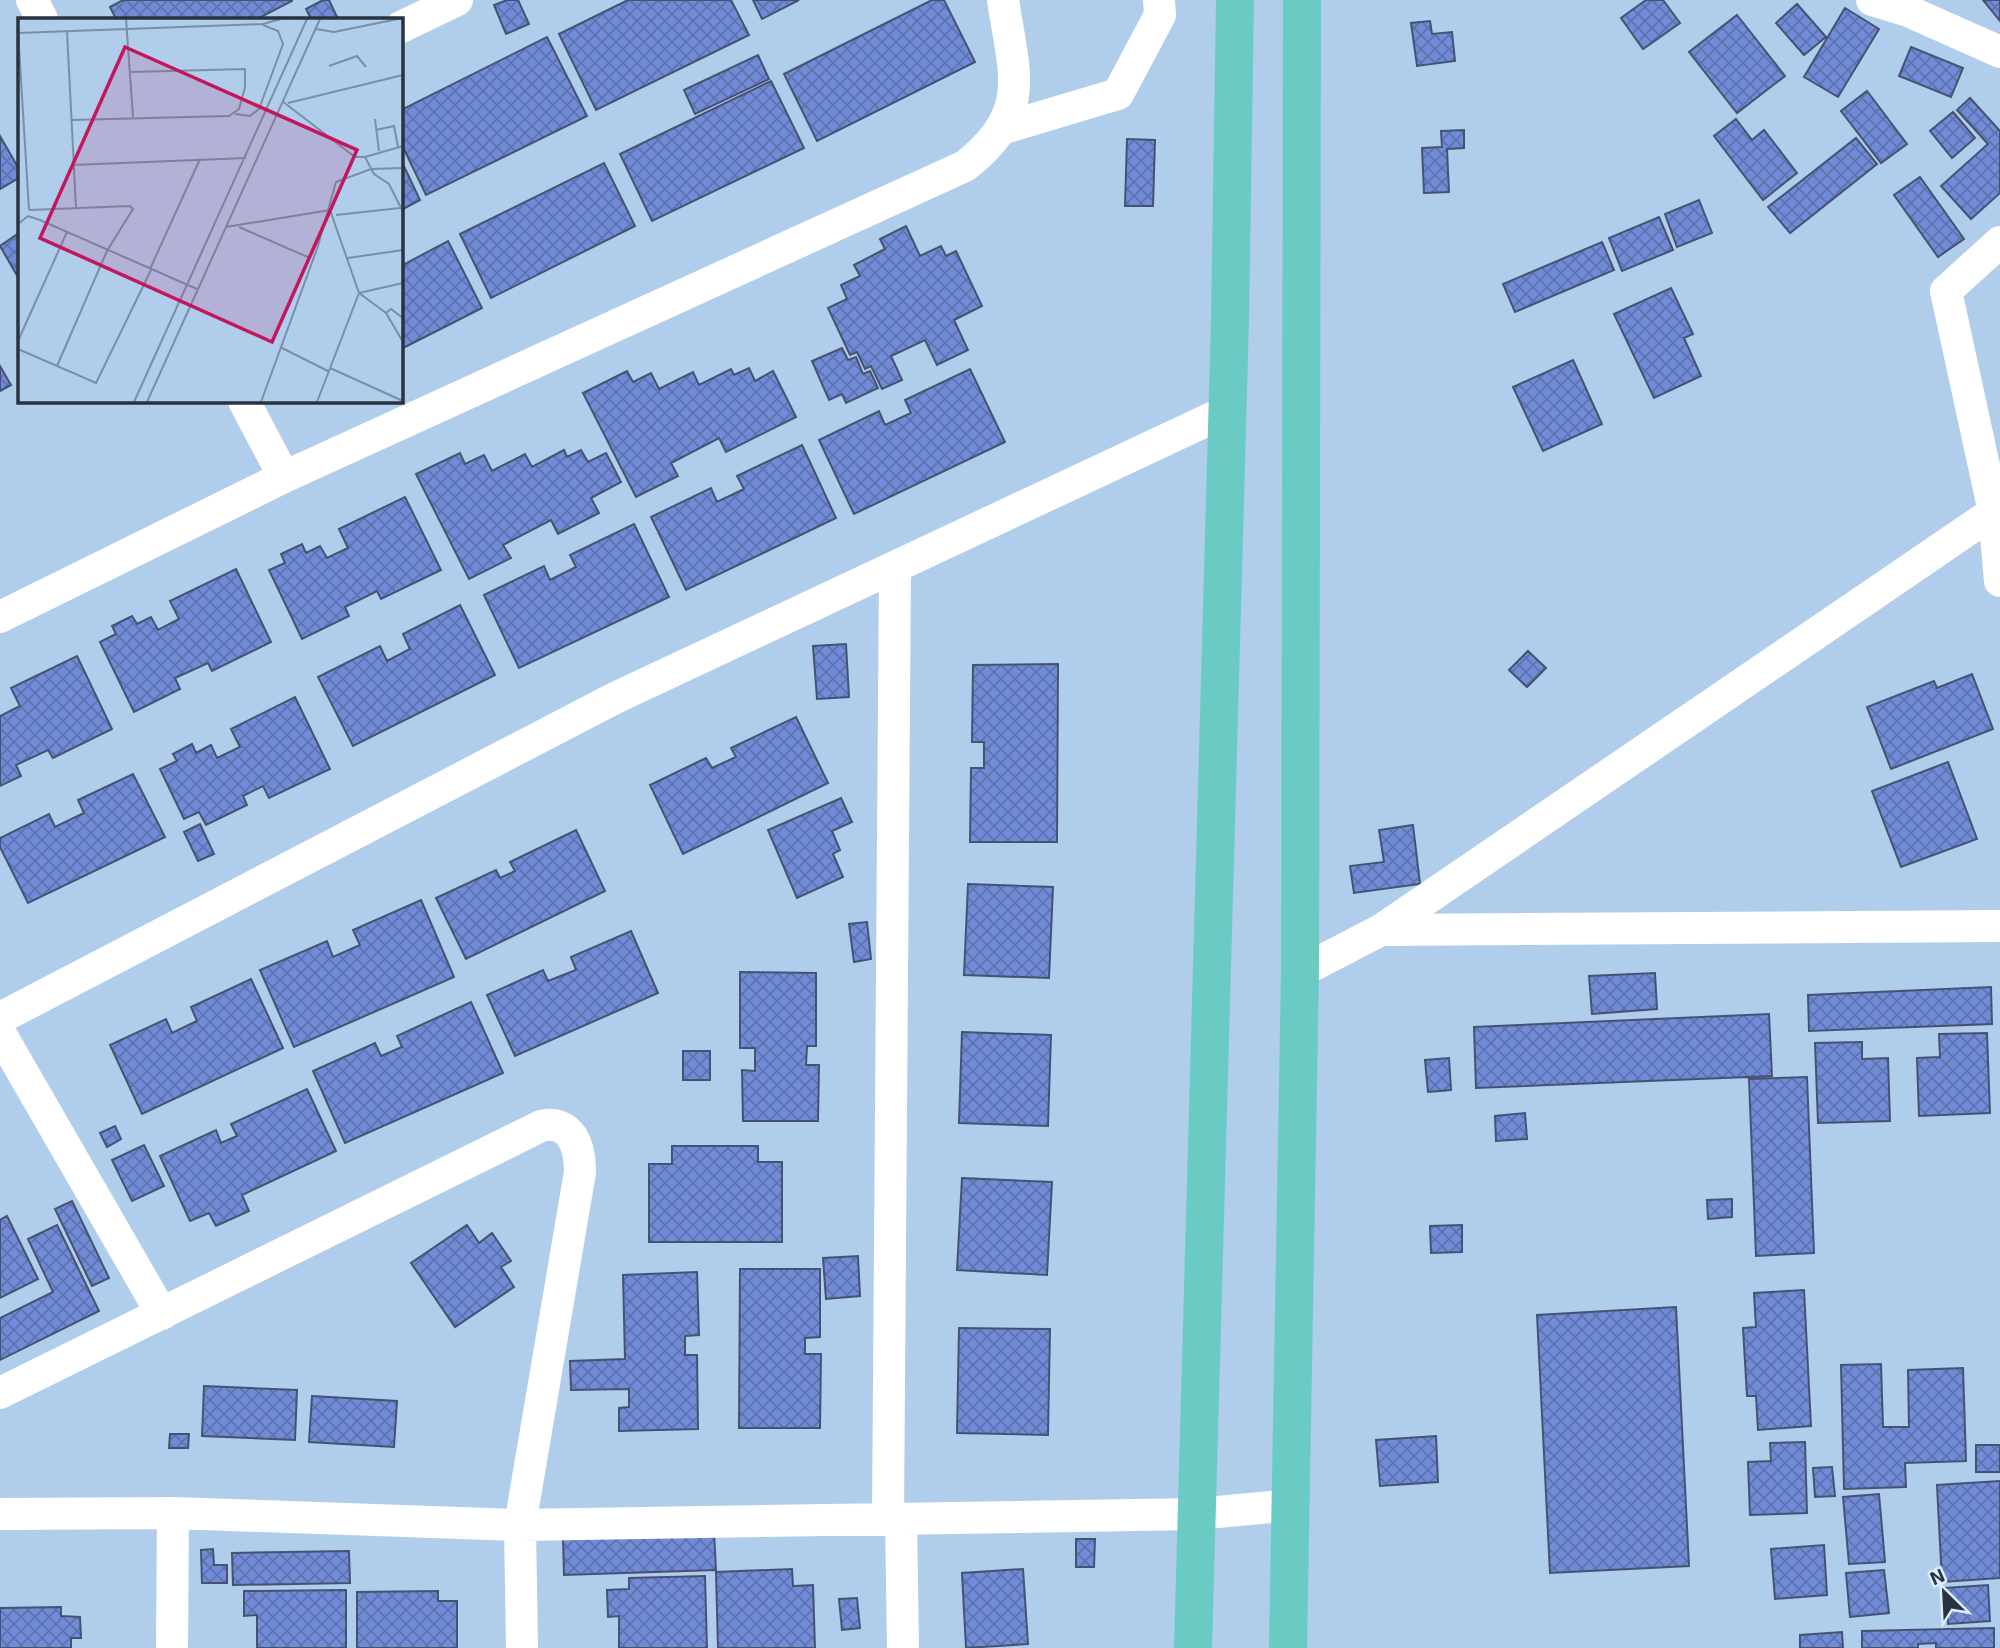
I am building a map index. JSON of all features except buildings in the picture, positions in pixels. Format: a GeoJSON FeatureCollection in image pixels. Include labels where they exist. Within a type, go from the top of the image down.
{"type":"FeatureCollection","features":[{"type":"Feature","properties":{"kind":"highway"},"geometry":{"type":"LineString","coordinates":[[1193,1648],[1227,411],[1235,0]]}},
{"type":"Feature","properties":{"kind":"highway"},"geometry":{"type":"LineString","coordinates":[[1288,1648],[1300,972],[1302,0]]}},
{"type":"Feature","properties":{"kind":"street"},"geometry":{"type":"LineString","coordinates":[[32,0],[41,18]]}},
{"type":"Feature","properties":{"kind":"street"},"geometry":{"type":"LineString","coordinates":[[402,27],[457,0]]}},
{"type":"Feature","properties":{"kind":"street"},"geometry":{"type":"LineString","coordinates":[[0,617],[284,477],[965,166],[985,151],[1001,129],[1012,107],[1016,84],[1003,0]]}},
{"type":"Feature","properties":{"kind":"street"},"geometry":{"type":"LineString","coordinates":[[1001,129],[1118,94],[1160,15],[1159,0]]}},
{"type":"Feature","properties":{"kind":"street"},"geometry":{"type":"LineString","coordinates":[[1872,0],[1908,10],[2000,52]]}},
{"type":"Feature","properties":{"kind":"street"},"geometry":{"type":"LineString","coordinates":[[2000,242],[1946,291],[1997,514],[2000,581]]}},
{"type":"Feature","properties":{"kind":"street"},"geometry":{"type":"LineString","coordinates":[[245,402],[284,477]]}},
{"type":"Feature","properties":{"kind":"street"},"geometry":{"type":"LineString","coordinates":[[0,1018],[615,698],[1227,411]]}},
{"type":"Feature","properties":{"kind":"street"},"geometry":{"type":"LineString","coordinates":[[1300,972],[1381,930],[1997,514]]}},
{"type":"Feature","properties":{"kind":"street"},"geometry":{"type":"LineString","coordinates":[[895,566],[895,1519],[903,1648]]}},
{"type":"Feature","properties":{"kind":"street"},"geometry":{"type":"LineString","coordinates":[[1381,930],[2000,926]]}},
{"type":"Feature","properties":{"kind":"street"},"geometry":{"type":"LineString","coordinates":[[0,1033],[162,1314]]}},
{"type":"Feature","properties":{"kind":"street"},"geometry":{"type":"LineString","coordinates":[[0,1393],[541,1126],[554,1123],[566,1130],[574,1141],[580,1156],[580,1172],[520,1525],[522,1648]]}},
{"type":"Feature","properties":{"kind":"street"},"geometry":{"type":"LineString","coordinates":[[0,1514],[173,1513],[520,1525],[1197,1514],[1292,1505]]}},
{"type":"Feature","properties":{"kind":"street"},"geometry":{"type":"LineString","coordinates":[[173,1513],[173,1648]]}}]}
